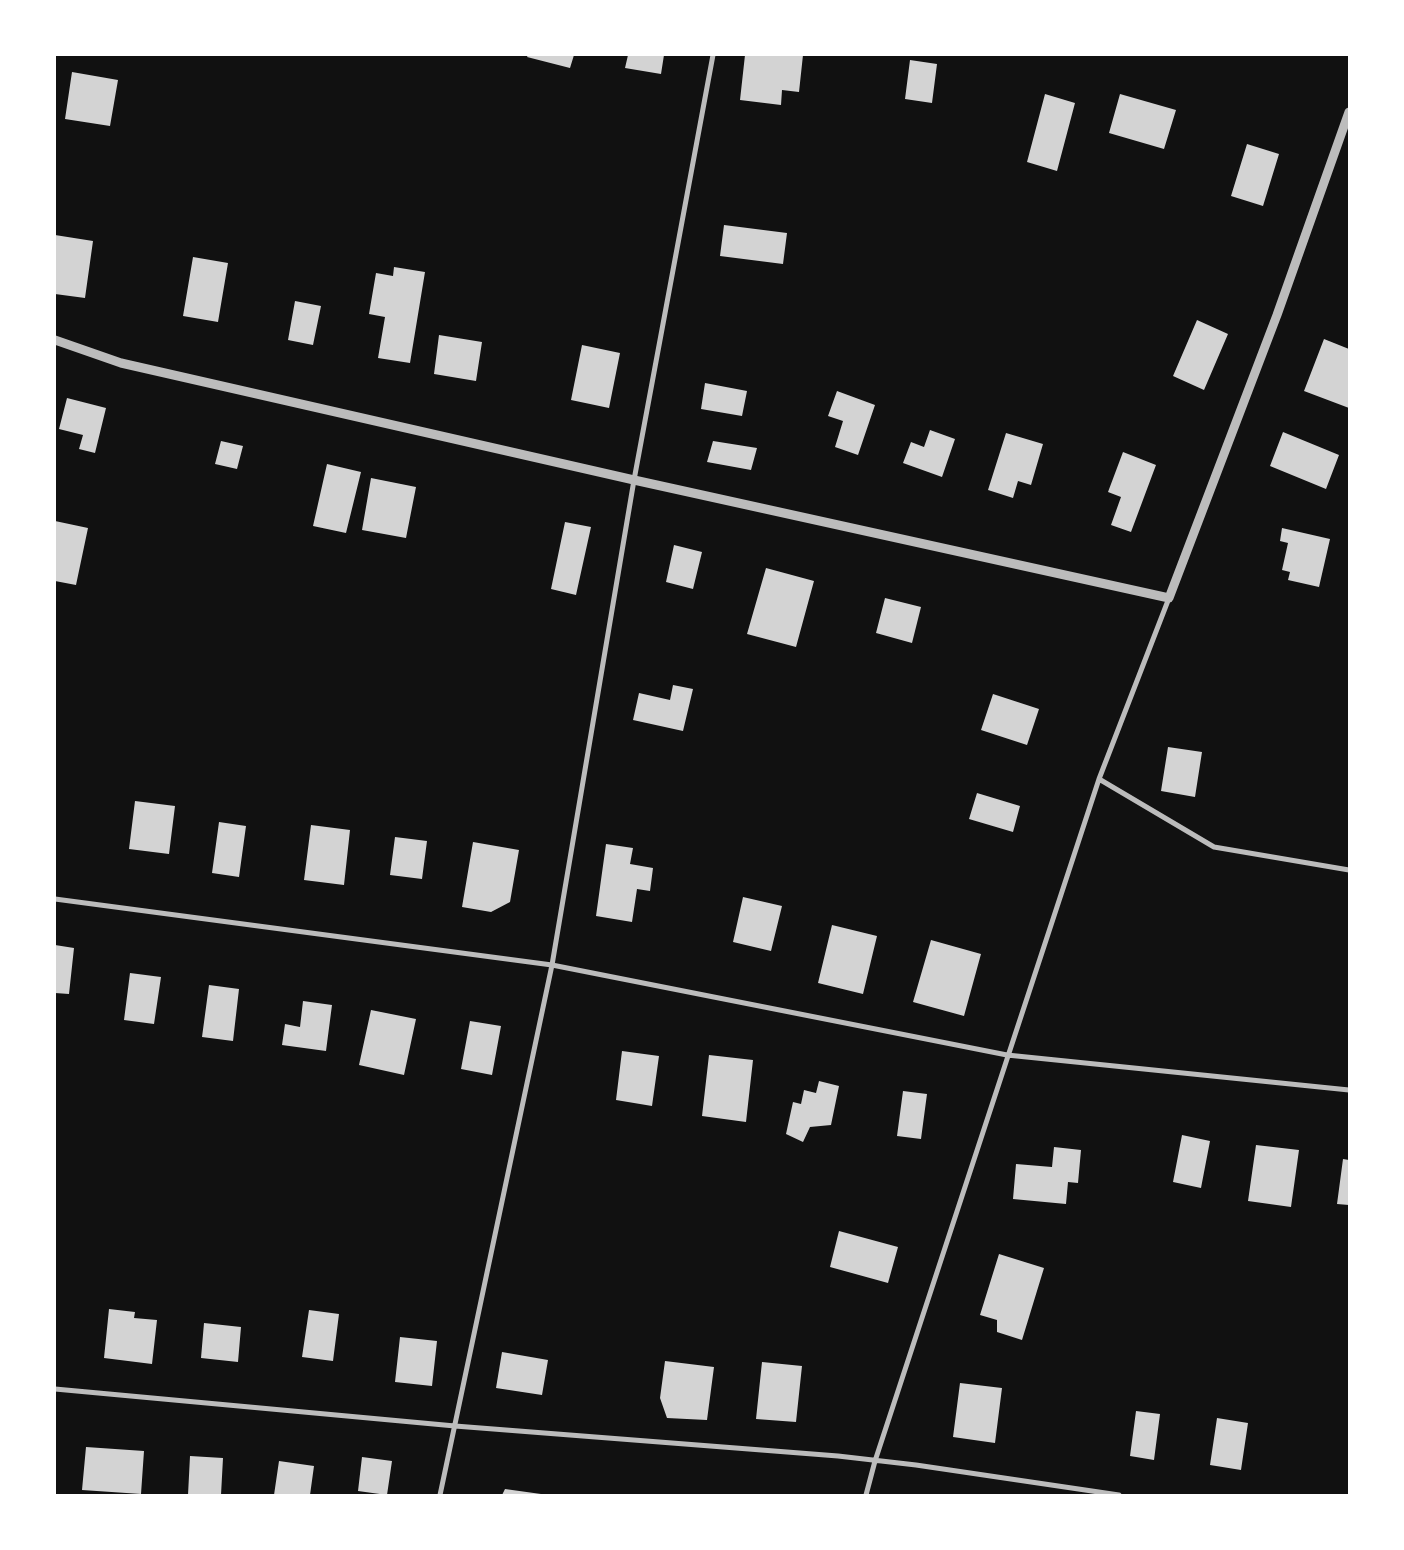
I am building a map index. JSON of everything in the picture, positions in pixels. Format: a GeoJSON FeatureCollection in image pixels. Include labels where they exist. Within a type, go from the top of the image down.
{"type":"FeatureCollection","features":[{"type":"Feature","properties":{"kind":"street"},"geometry":{"type":"LineString","coordinates":[[440,1495],[552,965],[634,480],[713,55]]}},
{"type":"Feature","properties":{"kind":"street"},"geometry":{"type":"LineString","coordinates":[[866,1495],[875,1461],[1098,779],[1277,315],[1349,112]]}},
{"type":"Feature","properties":{"kind":"street"},"geometry":{"type":"LineString","coordinates":[[55,340],[121,363],[634,480],[1169,598]]}},
{"type":"Feature","properties":{"kind":"street"},"geometry":{"type":"LineString","coordinates":[[1098,779],[1214,847],[1349,870]]}},
{"type":"Feature","properties":{"kind":"street"},"geometry":{"type":"LineString","coordinates":[[55,899],[552,965],[1008,1055],[1349,1090]]}},
{"type":"Feature","properties":{"kind":"street"},"geometry":{"type":"LineString","coordinates":[[55,1389],[455,1426],[838,1456],[916,1465],[1119,1495]]}},
{"type":"Feature","properties":{"kind":"building"},"geometry":{"type":"Polygon","coordinates":[[[528,55],[574,55],[570,68],[527,57],[528,55]]]}},
{"type":"Feature","properties":{"kind":"building"},"geometry":{"type":"Polygon","coordinates":[[[628,55],[664,55],[661,74],[625,68],[628,55]]]}},
{"type":"Feature","properties":{"kind":"building"},"geometry":{"type":"Polygon","coordinates":[[[745,55],[803,55],[799,92],[782,90],[781,105],[740,100],[745,55]]]}},
{"type":"Feature","properties":{"kind":"building"},"geometry":{"type":"Polygon","coordinates":[[[910,60],[937,64],[932,103],[905,99],[910,60]]]}},
{"type":"Feature","properties":{"kind":"building"},"geometry":{"type":"Polygon","coordinates":[[[72,72],[118,80],[110,126],[65,119],[72,72]]]}},
{"type":"Feature","properties":{"kind":"building"},"geometry":{"type":"Polygon","coordinates":[[[1045,94],[1075,103],[1057,171],[1027,162],[1045,94]]]}},
{"type":"Feature","properties":{"kind":"building"},"geometry":{"type":"Polygon","coordinates":[[[1120,94],[1176,110],[1164,149],[1109,133],[1120,94]]]}},
{"type":"Feature","properties":{"kind":"building"},"geometry":{"type":"Polygon","coordinates":[[[1247,144],[1279,154],[1263,206],[1231,196],[1247,144]]]}},
{"type":"Feature","properties":{"kind":"building"},"geometry":{"type":"Polygon","coordinates":[[[724,225],[787,233],[783,264],[720,256],[724,225]]]}},
{"type":"Feature","properties":{"kind":"building"},"geometry":{"type":"Polygon","coordinates":[[[55,235],[93,241],[85,298],[55,294],[55,235]]]}},
{"type":"Feature","properties":{"kind":"building"},"geometry":{"type":"Polygon","coordinates":[[[193,257],[228,263],[218,322],[183,316],[193,257]]]}},
{"type":"Feature","properties":{"kind":"building"},"geometry":{"type":"Polygon","coordinates":[[[394,267],[425,272],[410,363],[378,358],[385,317],[369,314],[376,273],[393,276],[394,267]]]}},
{"type":"Feature","properties":{"kind":"building"},"geometry":{"type":"Polygon","coordinates":[[[295,301],[321,306],[313,345],[288,340],[295,301]]]}},
{"type":"Feature","properties":{"kind":"building"},"geometry":{"type":"Polygon","coordinates":[[[1197,320],[1228,334],[1204,390],[1173,376],[1197,320]]]}},
{"type":"Feature","properties":{"kind":"building"},"geometry":{"type":"Polygon","coordinates":[[[439,335],[482,342],[476,381],[434,374],[439,335]]]}},
{"type":"Feature","properties":{"kind":"building"},"geometry":{"type":"Polygon","coordinates":[[[1324,339],[1349,349],[1349,408],[1304,391],[1324,339]]]}},
{"type":"Feature","properties":{"kind":"building"},"geometry":{"type":"Polygon","coordinates":[[[582,345],[620,353],[609,408],[571,400],[582,345]]]}},
{"type":"Feature","properties":{"kind":"building"},"geometry":{"type":"Polygon","coordinates":[[[705,383],[747,391],[742,416],[701,409],[705,383]]]}},
{"type":"Feature","properties":{"kind":"building"},"geometry":{"type":"Polygon","coordinates":[[[837,391],[875,405],[858,455],[835,447],[843,421],[828,416],[837,391]]]}},
{"type":"Feature","properties":{"kind":"building"},"geometry":{"type":"Polygon","coordinates":[[[67,398],[106,408],[95,453],[79,449],[83,435],[59,429],[67,398]]]}},
{"type":"Feature","properties":{"kind":"building"},"geometry":{"type":"Polygon","coordinates":[[[930,430],[955,439],[942,477],[903,463],[911,442],[924,447],[930,430]]]}},
{"type":"Feature","properties":{"kind":"building"},"geometry":{"type":"Polygon","coordinates":[[[1283,432],[1339,455],[1326,489],[1270,466],[1283,432]]]}},
{"type":"Feature","properties":{"kind":"building"},"geometry":{"type":"Polygon","coordinates":[[[1006,433],[1043,444],[1031,485],[1018,481],[1013,498],[988,490],[1006,433]]]}},
{"type":"Feature","properties":{"kind":"building"},"geometry":{"type":"Polygon","coordinates":[[[221,441],[243,446],[237,469],[215,464],[221,441]]]}},
{"type":"Feature","properties":{"kind":"building"},"geometry":{"type":"Polygon","coordinates":[[[713,441],[757,448],[751,470],[707,462],[713,441]]]}},
{"type":"Feature","properties":{"kind":"building"},"geometry":{"type":"Polygon","coordinates":[[[1123,452],[1156,465],[1131,532],[1111,525],[1121,497],[1108,492],[1123,452]]]}},
{"type":"Feature","properties":{"kind":"building"},"geometry":{"type":"Polygon","coordinates":[[[327,464],[361,472],[346,533],[313,526],[327,464]]]}},
{"type":"Feature","properties":{"kind":"building"},"geometry":{"type":"Polygon","coordinates":[[[371,478],[416,487],[406,538],[362,530],[371,478]]]}},
{"type":"Feature","properties":{"kind":"building"},"geometry":{"type":"Polygon","coordinates":[[[55,521],[88,528],[76,585],[55,581],[55,521]]]}},
{"type":"Feature","properties":{"kind":"building"},"geometry":{"type":"Polygon","coordinates":[[[565,522],[591,527],[576,595],[551,589],[565,522]]]}},
{"type":"Feature","properties":{"kind":"building"},"geometry":{"type":"Polygon","coordinates":[[[1282,528],[1330,539],[1319,587],[1288,580],[1290,572],[1282,570],[1288,543],[1280,541],[1282,528]]]}},
{"type":"Feature","properties":{"kind":"building"},"geometry":{"type":"Polygon","coordinates":[[[674,545],[702,552],[693,589],[666,582],[674,545]]]}},
{"type":"Feature","properties":{"kind":"building"},"geometry":{"type":"Polygon","coordinates":[[[766,568],[814,581],[796,647],[747,634],[766,568]]]}},
{"type":"Feature","properties":{"kind":"building"},"geometry":{"type":"Polygon","coordinates":[[[885,598],[921,607],[912,643],[876,633],[885,598]]]}},
{"type":"Feature","properties":{"kind":"building"},"geometry":{"type":"Polygon","coordinates":[[[673,685],[693,689],[683,731],[633,720],[639,693],[670,700],[673,685]]]}},
{"type":"Feature","properties":{"kind":"building"},"geometry":{"type":"Polygon","coordinates":[[[993,694],[1039,709],[1027,745],[981,730],[993,694]]]}},
{"type":"Feature","properties":{"kind":"building"},"geometry":{"type":"Polygon","coordinates":[[[1168,747],[1202,752],[1195,797],[1161,791],[1168,747]]]}},
{"type":"Feature","properties":{"kind":"building"},"geometry":{"type":"Polygon","coordinates":[[[977,793],[1020,806],[1013,832],[969,819],[977,793]]]}},
{"type":"Feature","properties":{"kind":"building"},"geometry":{"type":"Polygon","coordinates":[[[135,801],[175,806],[169,854],[129,849],[135,801]]]}},
{"type":"Feature","properties":{"kind":"building"},"geometry":{"type":"Polygon","coordinates":[[[219,822],[246,826],[239,877],[212,873],[219,822]]]}},
{"type":"Feature","properties":{"kind":"building"},"geometry":{"type":"Polygon","coordinates":[[[311,825],[350,830],[344,885],[304,880],[311,825]]]}},
{"type":"Feature","properties":{"kind":"building"},"geometry":{"type":"Polygon","coordinates":[[[395,837],[427,841],[422,879],[390,875],[395,837]]]}},
{"type":"Feature","properties":{"kind":"building"},"geometry":{"type":"Polygon","coordinates":[[[473,842],[519,850],[510,902],[491,912],[462,907],[473,842]]]}},
{"type":"Feature","properties":{"kind":"building"},"geometry":{"type":"Polygon","coordinates":[[[606,844],[633,848],[630,864],[653,868],[650,891],[637,889],[632,922],[596,916],[606,844]]]}},
{"type":"Feature","properties":{"kind":"building"},"geometry":{"type":"Polygon","coordinates":[[[743,897],[782,906],[771,951],[733,942],[743,897]]]}},
{"type":"Feature","properties":{"kind":"building"},"geometry":{"type":"Polygon","coordinates":[[[832,925],[877,936],[863,994],[818,983],[832,925]]]}},
{"type":"Feature","properties":{"kind":"building"},"geometry":{"type":"Polygon","coordinates":[[[931,940],[981,954],[964,1016],[913,1002],[931,940]]]}},
{"type":"Feature","properties":{"kind":"building"},"geometry":{"type":"Polygon","coordinates":[[[55,945],[74,948],[69,994],[55,993],[55,945]]]}},
{"type":"Feature","properties":{"kind":"building"},"geometry":{"type":"Polygon","coordinates":[[[130,973],[161,977],[154,1024],[124,1020],[130,973]]]}},
{"type":"Feature","properties":{"kind":"building"},"geometry":{"type":"Polygon","coordinates":[[[209,985],[239,989],[233,1041],[202,1037],[209,985]]]}},
{"type":"Feature","properties":{"kind":"building"},"geometry":{"type":"Polygon","coordinates":[[[303,1001],[332,1005],[326,1051],[282,1045],[285,1024],[300,1027],[303,1001]]]}},
{"type":"Feature","properties":{"kind":"building"},"geometry":{"type":"Polygon","coordinates":[[[371,1010],[416,1019],[404,1075],[359,1065],[371,1010]]]}},
{"type":"Feature","properties":{"kind":"building"},"geometry":{"type":"Polygon","coordinates":[[[470,1021],[501,1026],[492,1075],[461,1069],[470,1021]]]}},
{"type":"Feature","properties":{"kind":"building"},"geometry":{"type":"Polygon","coordinates":[[[622,1051],[659,1056],[652,1106],[616,1100],[622,1051]]]}},
{"type":"Feature","properties":{"kind":"building"},"geometry":{"type":"Polygon","coordinates":[[[709,1055],[753,1060],[746,1122],[702,1116],[709,1055]]]}},
{"type":"Feature","properties":{"kind":"building"},"geometry":{"type":"Polygon","coordinates":[[[819,1081],[839,1086],[831,1125],[810,1127],[803,1142],[786,1134],[793,1102],[801,1104],[804,1090],[816,1093],[819,1081]]]}},
{"type":"Feature","properties":{"kind":"building"},"geometry":{"type":"Polygon","coordinates":[[[903,1091],[927,1094],[921,1139],[897,1136],[903,1091]]]}},
{"type":"Feature","properties":{"kind":"building"},"geometry":{"type":"Polygon","coordinates":[[[1182,1135],[1210,1141],[1201,1188],[1173,1182],[1182,1135]]]}},
{"type":"Feature","properties":{"kind":"building"},"geometry":{"type":"Polygon","coordinates":[[[1256,1145],[1299,1150],[1291,1207],[1248,1201],[1256,1145]]]}},
{"type":"Feature","properties":{"kind":"building"},"geometry":{"type":"Polygon","coordinates":[[[1054,1147],[1081,1150],[1078,1183],[1068,1182],[1066,1204],[1013,1199],[1016,1164],[1052,1167],[1054,1147]]]}},
{"type":"Feature","properties":{"kind":"building"},"geometry":{"type":"Polygon","coordinates":[[[1343,1159],[1349,1160],[1349,1205],[1337,1204],[1343,1159]]]}},
{"type":"Feature","properties":{"kind":"building"},"geometry":{"type":"Polygon","coordinates":[[[839,1231],[898,1247],[888,1283],[830,1267],[839,1231]]]}},
{"type":"Feature","properties":{"kind":"building"},"geometry":{"type":"Polygon","coordinates":[[[999,1254],[1044,1268],[1022,1340],[997,1332],[997,1320],[980,1315],[999,1254]]]}},
{"type":"Feature","properties":{"kind":"building"},"geometry":{"type":"Polygon","coordinates":[[[109,1309],[135,1312],[134,1318],[157,1320],[152,1364],[104,1358],[109,1309]]]}},
{"type":"Feature","properties":{"kind":"building"},"geometry":{"type":"Polygon","coordinates":[[[309,1310],[339,1314],[333,1361],[302,1357],[309,1310]]]}},
{"type":"Feature","properties":{"kind":"building"},"geometry":{"type":"Polygon","coordinates":[[[204,1323],[241,1327],[238,1362],[201,1358],[204,1323]]]}},
{"type":"Feature","properties":{"kind":"building"},"geometry":{"type":"Polygon","coordinates":[[[400,1337],[437,1341],[432,1386],[395,1382],[400,1337]]]}},
{"type":"Feature","properties":{"kind":"building"},"geometry":{"type":"Polygon","coordinates":[[[502,1352],[548,1360],[542,1395],[496,1388],[502,1352]]]}},
{"type":"Feature","properties":{"kind":"building"},"geometry":{"type":"Polygon","coordinates":[[[665,1361],[714,1367],[707,1420],[667,1418],[660,1398],[665,1361]]]}},
{"type":"Feature","properties":{"kind":"building"},"geometry":{"type":"Polygon","coordinates":[[[762,1362],[802,1366],[796,1422],[756,1419],[762,1362]]]}},
{"type":"Feature","properties":{"kind":"building"},"geometry":{"type":"Polygon","coordinates":[[[960,1383],[1002,1388],[995,1443],[953,1437],[960,1383]]]}},
{"type":"Feature","properties":{"kind":"building"},"geometry":{"type":"Polygon","coordinates":[[[1136,1411],[1160,1414],[1154,1460],[1130,1456],[1136,1411]]]}},
{"type":"Feature","properties":{"kind":"building"},"geometry":{"type":"Polygon","coordinates":[[[1217,1418],[1248,1423],[1241,1470],[1210,1465],[1217,1418]]]}},
{"type":"Feature","properties":{"kind":"building"},"geometry":{"type":"Polygon","coordinates":[[[86,1447],[144,1451],[141,1494],[82,1490],[86,1447]]]}},
{"type":"Feature","properties":{"kind":"building"},"geometry":{"type":"Polygon","coordinates":[[[190,1456],[223,1458],[221,1495],[188,1495],[190,1456]]]}},
{"type":"Feature","properties":{"kind":"building"},"geometry":{"type":"Polygon","coordinates":[[[362,1457],[392,1461],[387,1495],[358,1491],[362,1457]]]}},
{"type":"Feature","properties":{"kind":"building"},"geometry":{"type":"Polygon","coordinates":[[[279,1461],[314,1466],[310,1495],[274,1495],[279,1461]]]}},
{"type":"Feature","properties":{"kind":"building"},"geometry":{"type":"Polygon","coordinates":[[[505,1489],[541,1494],[541,1495],[502,1495],[505,1489]]]}}]}
